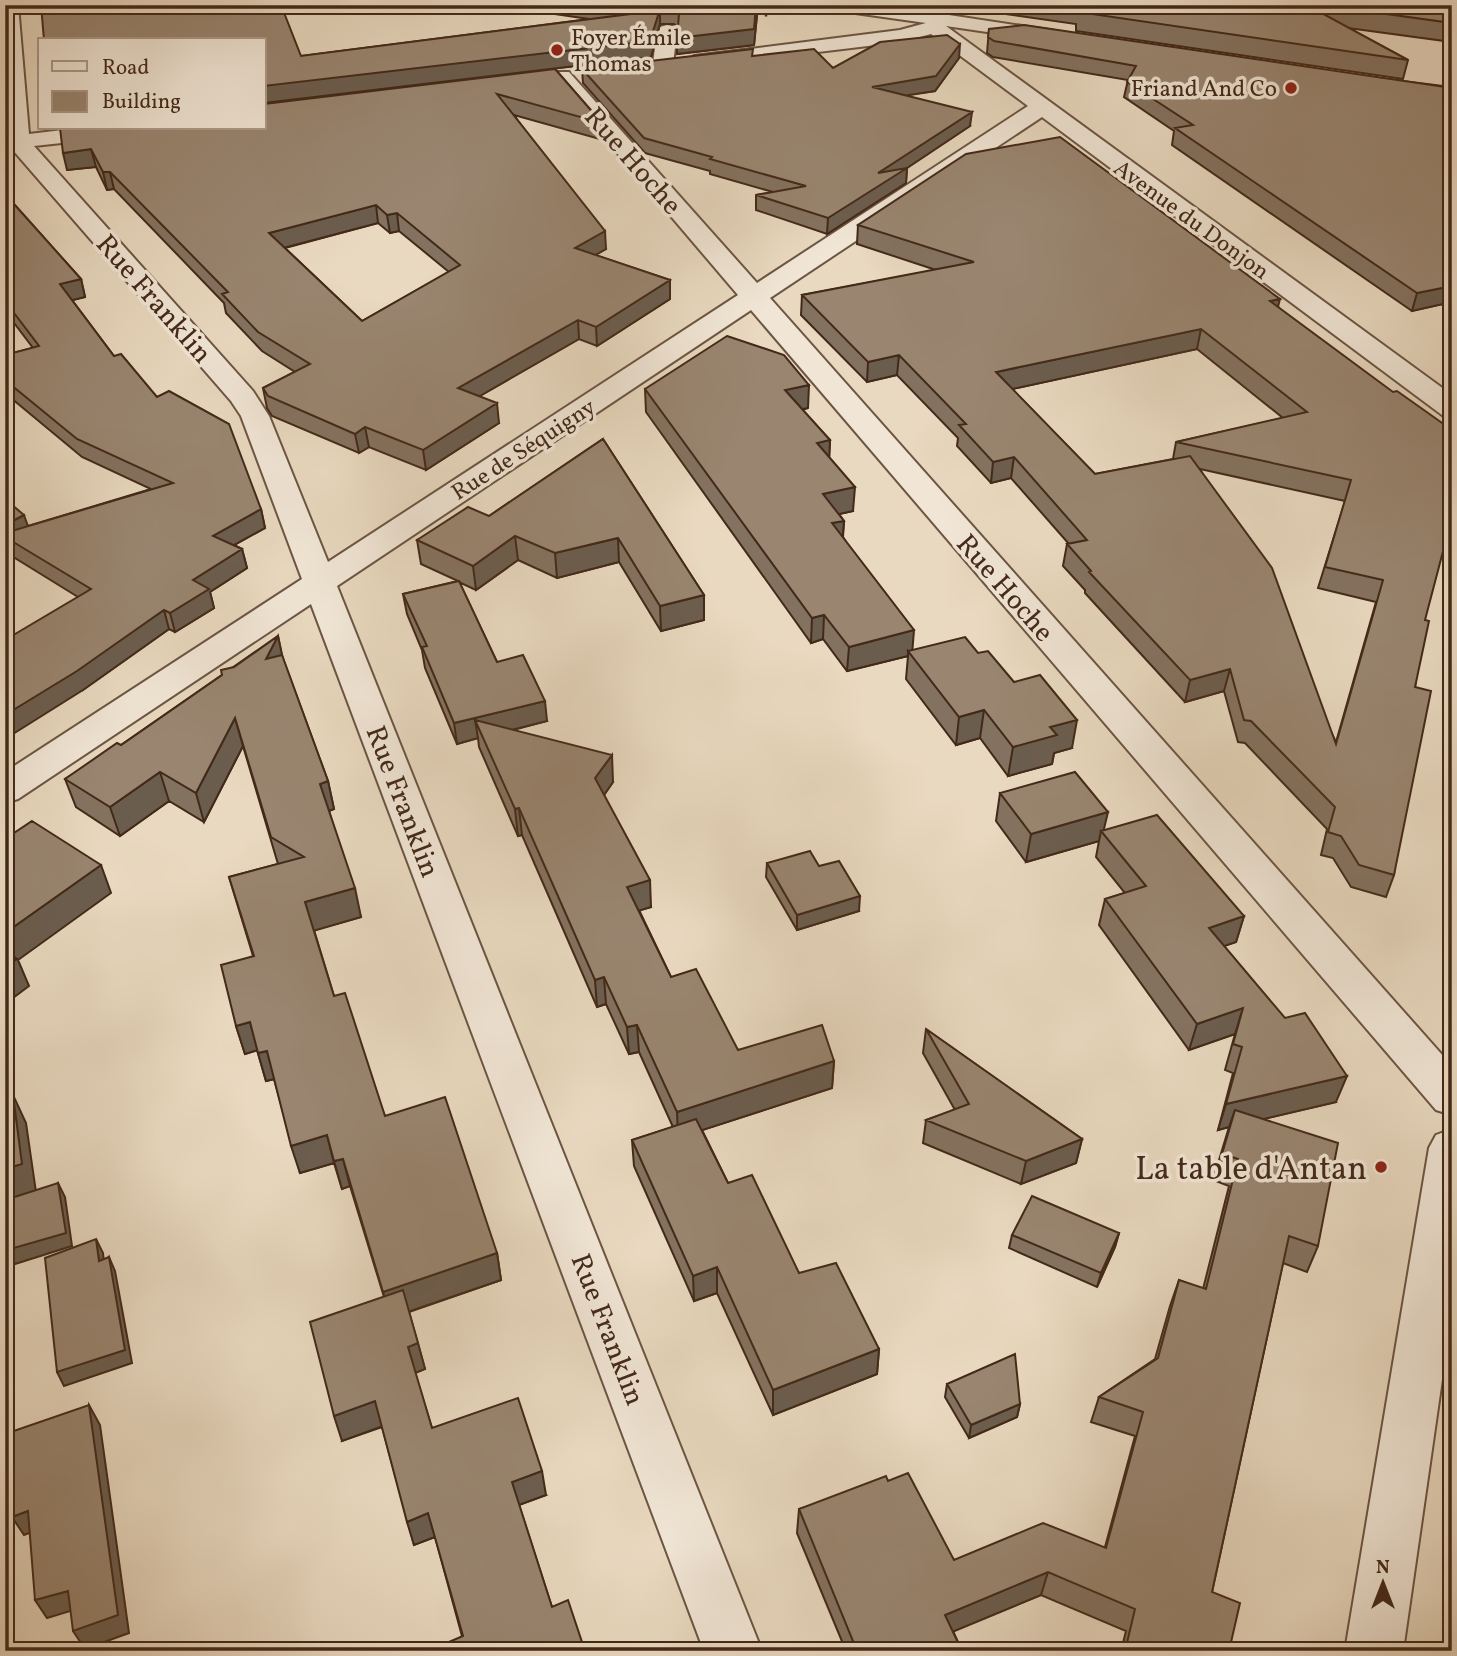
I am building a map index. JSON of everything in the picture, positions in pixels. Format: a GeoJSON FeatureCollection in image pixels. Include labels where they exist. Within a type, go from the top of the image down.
{"type":"FeatureCollection","features":[{"type":"Feature","properties":{"kind":"street"},"geometry":{"type":"LineString","coordinates":[[8,5],[11,142],[117,130]]}},
{"type":"Feature","properties":{"kind":"street"},"geometry":{"type":"LineString","coordinates":[[841,5],[938,23],[1070,39]]}},
{"type":"Feature","properties":{"kind":"street"},"geometry":{"type":"LineString","coordinates":[[638,67],[901,36],[938,23]]}},
{"type":"Feature","properties":{"kind":"street","name":"Avenue du Donjon"},"geometry":{"type":"LineString","coordinates":[[938,23],[1040,108],[1452,410]]}},
{"type":"Feature","properties":{"kind":"street"},"geometry":{"type":"LineString","coordinates":[[663,64],[667,31]]}},
{"type":"Feature","properties":{"kind":"street","name":"Rue Hoche"},"geometry":{"type":"LineString","coordinates":[[562,76],[1452,1097]]}},
{"type":"Feature","properties":{"kind":"street","name":"Rue de Séquigny"},"geometry":{"type":"LineString","coordinates":[[5,790],[1040,108]]}},
{"type":"Feature","properties":{"kind":"street","name":"Rue Franklin"},"geometry":{"type":"LineString","coordinates":[[11,142],[243,397],[255,416],[733,1651]]}},
{"type":"Feature","properties":{"kind":"street"},"geometry":{"type":"LineString","coordinates":[[1374,1651],[1452,1148]]}},
{"type":"Feature","properties":{"kind":"building"},"geometry":{"type":"Polygon","coordinates":[[[41,5],[281,5],[301,56],[630,14],[630,9],[600,5],[756,5],[754,29],[677,38],[679,14],[674,9],[660,9],[650,41],[266,86],[266,38],[44,38],[41,5]]]}},
{"type":"Feature","properties":{"kind":"building"},"geometry":{"type":"Polygon","coordinates":[[[1073,5],[1307,5],[1408,60],[1078,12],[1078,6],[1073,5]]]}},
{"type":"Feature","properties":{"kind":"building"},"geometry":{"type":"Polygon","coordinates":[[[1321,5],[1452,5],[1452,23],[1321,5]]]}},
{"type":"Feature","properties":{"kind":"building"},"geometry":{"type":"Polygon","coordinates":[[[1024,25],[1452,88],[1452,286],[1417,293],[1175,128],[1193,125],[1127,82],[1136,66],[994,41],[988,37],[989,29],[1024,25]]]}},
{"type":"Feature","properties":{"kind":"building"},"geometry":{"type":"Polygon","coordinates":[[[947,35],[960,44],[936,76],[872,87],[972,112],[878,173],[907,168],[828,218],[756,195],[806,186],[644,138],[582,69],[753,49],[752,56],[814,49],[833,68],[880,42],[947,35]]]}},
{"type":"Feature","properties":{"kind":"building"},"geometry":{"type":"Polygon","coordinates":[[[555,69],[602,123],[497,94],[605,231],[575,248],[670,280],[596,327],[578,320],[458,388],[497,403],[423,450],[365,427],[355,434],[268,396],[263,388],[310,364],[258,332],[222,294],[228,292],[110,172],[103,172],[91,149],[63,153],[60,130],[266,130],[266,104],[555,69]],[[376,205],[269,233],[362,321],[460,265],[397,213],[387,215],[376,205]]]}},
{"type":"Feature","properties":{"kind":"building"},"geometry":{"type":"Polygon","coordinates":[[[1060,137],[1280,299],[1270,301],[1393,392],[1397,391],[1452,430],[1452,517],[1425,620],[1429,621],[1415,687],[1431,691],[1394,875],[1359,865],[1341,836],[1328,832],[1335,807],[1251,721],[1244,720],[1230,669],[1190,680],[1089,572],[1091,571],[1067,544],[1087,540],[1014,457],[993,462],[959,425],[966,424],[899,355],[868,362],[802,295],[974,262],[858,225],[966,154],[1060,137]],[[1201,329],[996,372],[1095,474],[1190,456],[1272,568],[1336,744],[1383,580],[1325,567],[1351,480],[1176,442],[1307,412],[1201,329]]]}},
{"type":"Feature","properties":{"kind":"building"},"geometry":{"type":"Polygon","coordinates":[[[5,194],[81,279],[60,284],[114,356],[121,354],[157,397],[169,391],[229,424],[261,509],[213,536],[242,549],[193,580],[209,589],[170,613],[164,610],[77,671],[5,715],[5,640],[91,589],[5,537],[5,533],[173,483],[77,439],[5,380],[5,355],[39,346],[5,301],[5,194]]]}},
{"type":"Feature","properties":{"kind":"building"},"geometry":{"type":"Polygon","coordinates":[[[727,336],[784,355],[809,385],[785,390],[830,440],[817,443],[855,487],[823,494],[844,521],[832,523],[914,630],[849,647],[824,615],[812,618],[645,389],[727,336]]]}},
{"type":"Feature","properties":{"kind":"building"},"geometry":{"type":"Polygon","coordinates":[[[603,439],[704,595],[660,606],[618,538],[555,553],[515,536],[473,566],[417,540],[468,507],[489,516],[603,439]]]}},
{"type":"Feature","properties":{"kind":"building"},"geometry":{"type":"Polygon","coordinates":[[[5,499],[24,515],[5,525],[5,499]]]}},
{"type":"Feature","properties":{"kind":"building"},"geometry":{"type":"Polygon","coordinates":[[[459,581],[497,662],[523,655],[545,701],[454,723],[422,647],[427,646],[403,594],[459,581]]]}},
{"type":"Feature","properties":{"kind":"building"},"geometry":{"type":"Polygon","coordinates":[[[278,636],[266,659],[282,655],[328,781],[320,784],[355,888],[305,902],[334,996],[345,993],[385,1116],[445,1097],[497,1253],[383,1292],[343,1159],[334,1161],[327,1135],[291,1146],[267,1051],[258,1053],[250,1022],[236,1026],[221,965],[254,956],[229,877],[304,857],[271,837],[235,718],[196,793],[160,772],[110,807],[65,779],[117,743],[121,745],[222,675],[221,670],[234,667],[278,636]]]}},
{"type":"Feature","properties":{"kind":"building"},"geometry":{"type":"Polygon","coordinates":[[[965,637],[978,653],[988,651],[1014,682],[1040,675],[1077,720],[1050,727],[1057,735],[1013,747],[984,710],[959,717],[908,651],[965,637]]]}},
{"type":"Feature","properties":{"kind":"building"},"geometry":{"type":"Polygon","coordinates":[[[475,720],[612,755],[595,778],[650,880],[627,887],[671,977],[696,969],[738,1050],[822,1025],[834,1061],[677,1112],[637,1025],[627,1027],[604,977],[595,980],[519,808],[515,809],[475,720]]]}},
{"type":"Feature","properties":{"kind":"building"},"geometry":{"type":"Polygon","coordinates":[[[1075,772],[1108,812],[1031,834],[1000,793],[1075,772]]]}},
{"type":"Feature","properties":{"kind":"building"},"geometry":{"type":"Polygon","coordinates":[[[1157,815],[1244,916],[1209,928],[1285,1018],[1305,1013],[1347,1076],[1226,1104],[1242,1047],[1233,1044],[1243,1008],[1197,1024],[1105,899],[1146,886],[1101,831],[1157,815]]]}},
{"type":"Feature","properties":{"kind":"building"},"geometry":{"type":"Polygon","coordinates":[[[32,821],[101,865],[5,933],[5,839],[32,821]]]}},
{"type":"Feature","properties":{"kind":"building"},"geometry":{"type":"Polygon","coordinates":[[[810,851],[819,866],[839,861],[860,896],[797,915],[767,863],[810,851]]]}},
{"type":"Feature","properties":{"kind":"building"},"geometry":{"type":"Polygon","coordinates":[[[5,950],[17,959],[5,967],[5,950]]]}},
{"type":"Feature","properties":{"kind":"building"},"geometry":{"type":"Polygon","coordinates":[[[926,1029],[1082,1139],[1026,1161],[926,1120],[969,1104],[926,1029]]]}},
{"type":"Feature","properties":{"kind":"building"},"geometry":{"type":"Polygon","coordinates":[[[13,1095],[22,1164],[5,1169],[5,1097],[13,1095]]]}},
{"type":"Feature","properties":{"kind":"building"},"geometry":{"type":"Polygon","coordinates":[[[1235,1110],[1338,1143],[1318,1246],[1289,1236],[1212,1592],[1240,1603],[1229,1651],[1125,1651],[1135,1609],[1048,1572],[945,1615],[962,1651],[857,1651],[799,1509],[886,1476],[888,1481],[908,1473],[954,1560],[1043,1523],[1106,1548],[1143,1412],[1099,1397],[1158,1358],[1179,1280],[1206,1289],[1238,1159],[1222,1154],[1235,1110]]]}},
{"type":"Feature","properties":{"kind":"building"},"geometry":{"type":"Polygon","coordinates":[[[696,1119],[728,1183],[752,1175],[799,1273],[836,1263],[879,1349],[773,1390],[717,1267],[693,1276],[632,1140],[696,1119]]]}},
{"type":"Feature","properties":{"kind":"building"},"geometry":{"type":"Polygon","coordinates":[[[58,1183],[66,1233],[7,1250],[5,1200],[58,1183]]]}},
{"type":"Feature","properties":{"kind":"building"},"geometry":{"type":"Polygon","coordinates":[[[1032,1196],[1119,1233],[1101,1273],[1012,1235],[1032,1196]]]}},
{"type":"Feature","properties":{"kind":"building"},"geometry":{"type":"Polygon","coordinates":[[[96,1239],[99,1261],[109,1257],[125,1350],[57,1372],[45,1258],[96,1239]]]}},
{"type":"Feature","properties":{"kind":"building"},"geometry":{"type":"Polygon","coordinates":[[[403,1290],[418,1343],[408,1347],[432,1428],[518,1398],[542,1471],[512,1482],[552,1607],[568,1600],[585,1651],[428,1651],[463,1636],[428,1513],[407,1522],[375,1401],[334,1416],[310,1322],[403,1290]]]}},
{"type":"Feature","properties":{"kind":"building"},"geometry":{"type":"Polygon","coordinates":[[[1015,1354],[1020,1404],[971,1425],[947,1384],[1015,1354]]]}},
{"type":"Feature","properties":{"kind":"building"},"geometry":{"type":"Polygon","coordinates":[[[89,1405],[118,1615],[73,1631],[68,1591],[35,1600],[28,1511],[12,1517],[5,1469],[5,1434],[89,1405]]]}},
{"type":"Feature","properties":{"kind":"place","name":"Foyer Émile Thomas"},"geometry":{"type":"Point","coordinates":[557,50]}},
{"type":"Feature","properties":{"kind":"place","name":"Friand And Co"},"geometry":{"type":"Point","coordinates":[1291,88]}},
{"type":"Feature","properties":{"kind":"place","name":"La table d'Antan"},"geometry":{"type":"Point","coordinates":[1381,1167]}}]}
